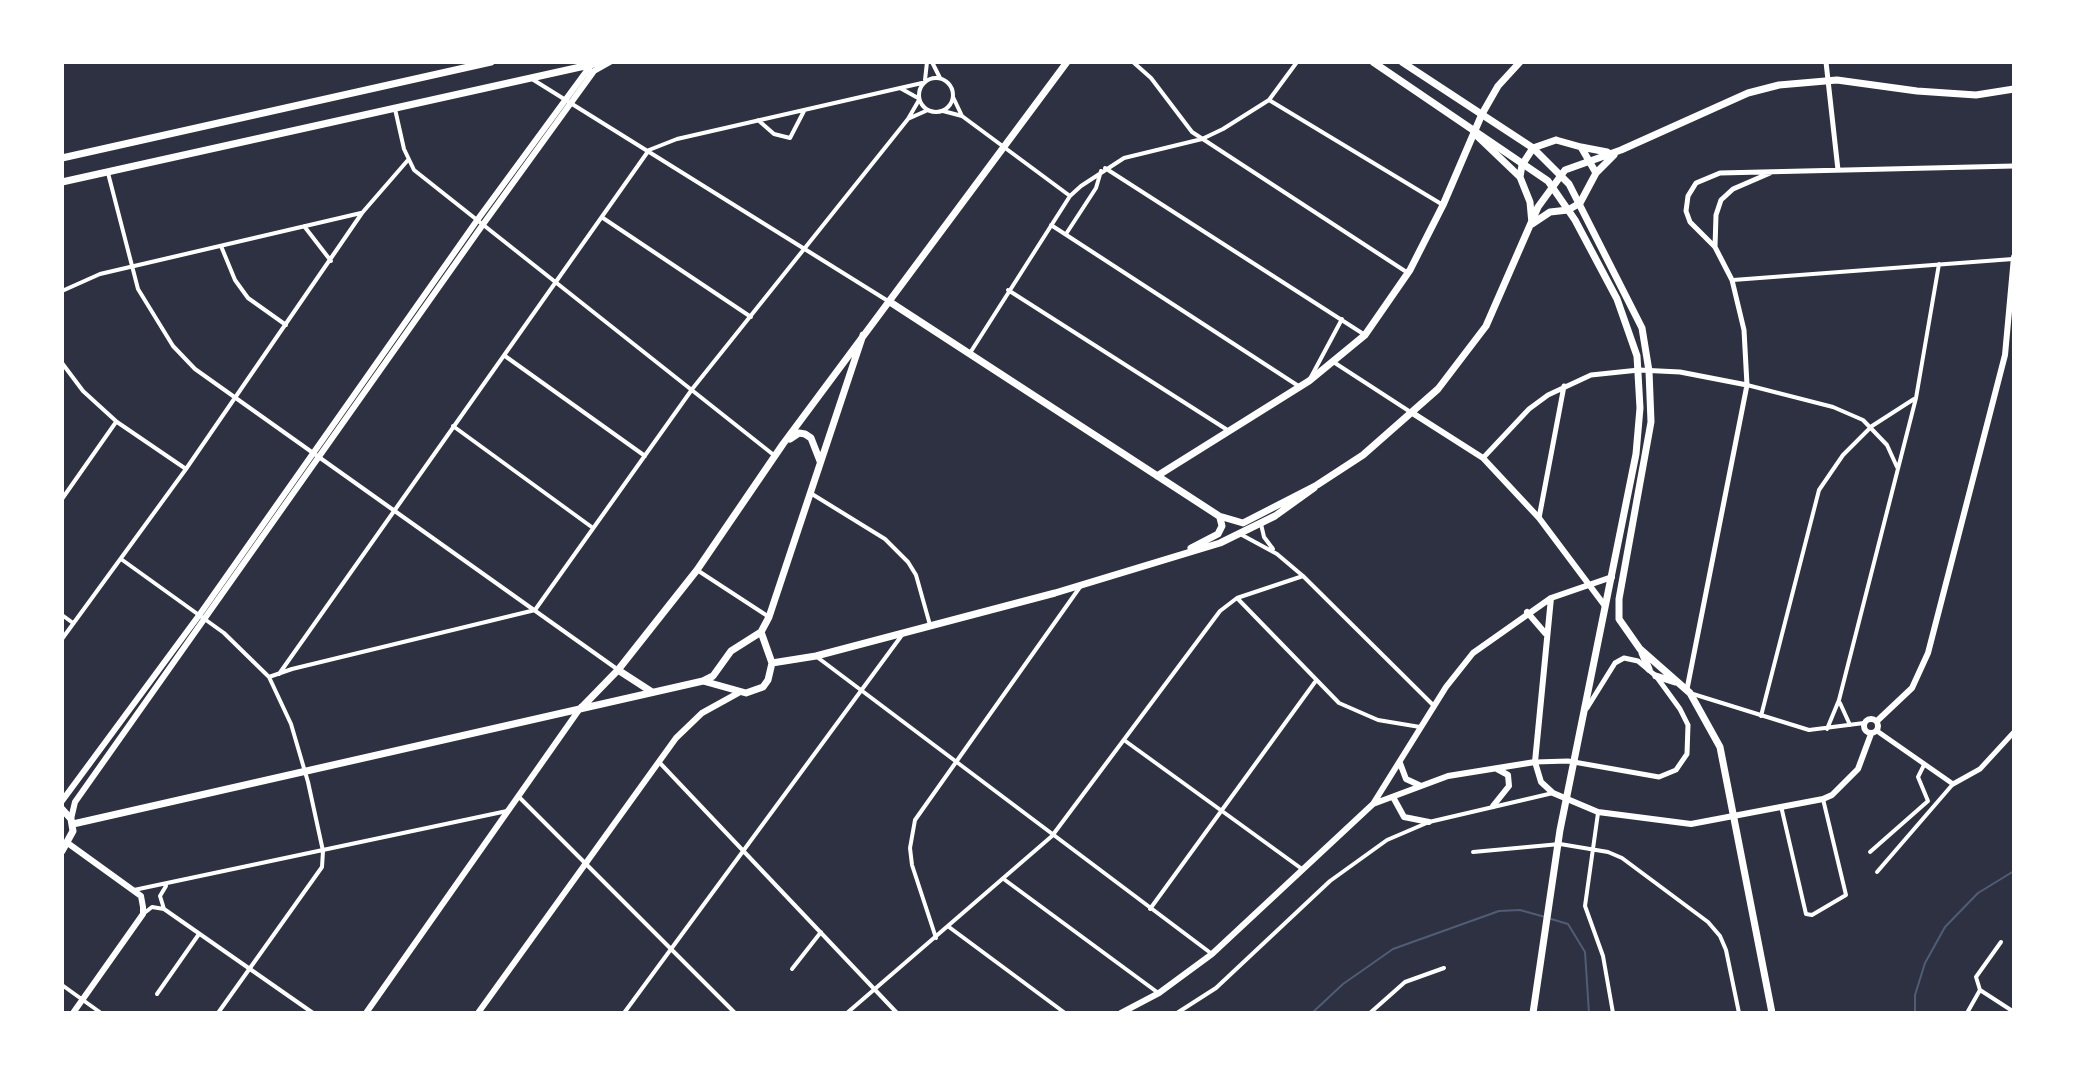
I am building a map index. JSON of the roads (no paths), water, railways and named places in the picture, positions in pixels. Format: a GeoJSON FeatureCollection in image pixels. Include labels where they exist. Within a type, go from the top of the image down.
{"type":"FeatureCollection","features":[{"type":"Feature","properties":{"kind":"main road"},"geometry":{"type":"LineString","coordinates":[[62,158],[491,62]]}},
{"type":"Feature","properties":{"kind":"main road"},"geometry":{"type":"LineString","coordinates":[[62,184],[603,62]]}},
{"type":"Feature","properties":{"kind":"main road"},"geometry":{"type":"LineString","coordinates":[[568,100],[594,71],[610,62]]}},
{"type":"Feature","properties":{"kind":"main road"},"geometry":{"type":"LineString","coordinates":[[366,1013],[581,707],[618,670],[697,570],[783,444],[1067,62]]}},
{"type":"Feature","properties":{"kind":"main road"},"geometry":{"type":"LineString","coordinates":[[1373,62],[1474,133],[1523,161],[1551,185],[1568,210],[1623,312],[1639,370],[1636,454],[1578,744],[1533,1013]]}},
{"type":"Feature","properties":{"kind":"main road"},"geometry":{"type":"LineString","coordinates":[[1402,62],[1533,148],[1559,174],[1580,203],[1637,315],[1649,371],[1649,433],[1619,615],[1625,632],[1640,649],[1686,689],[1720,747],[1772,1013]]}},
{"type":"Feature","properties":{"kind":"main road"},"geometry":{"type":"LineString","coordinates":[[1157,476],[1309,381],[1335,363],[1365,335],[1408,273],[1443,205],[1482,114],[1498,86],[1520,62]]}},
{"type":"Feature","properties":{"kind":"main road"},"geometry":{"type":"LineString","coordinates":[[62,851],[69,844],[75,802],[202,616],[592,63]]}},
{"type":"Feature","properties":{"kind":"main road"},"geometry":{"type":"LineString","coordinates":[[772,663],[816,656],[1080,587],[1242,535],[1261,524],[1363,455],[1414,414],[1478,341],[1501,299],[1532,224],[1559,174],[1748,93],[1795,82],[1829,80],[1954,95],[2013,90]]}},
{"type":"Feature","properties":{"kind":"main road"},"geometry":{"type":"LineString","coordinates":[[1474,133],[1520,177],[1530,202],[1532,224]]}},
{"type":"Feature","properties":{"kind":"main road"},"geometry":{"type":"LineString","coordinates":[[1520,177],[1523,161],[1533,148],[1556,140],[1594,152],[1621,150]]}},
{"type":"Feature","properties":{"kind":"main road"},"geometry":{"type":"LineString","coordinates":[[1581,147],[1596,173]]}},
{"type":"Feature","properties":{"kind":"main road"},"geometry":{"type":"LineString","coordinates":[[1532,224],[1550,212],[1568,210],[1580,203],[1596,173],[1621,150]]}},
{"type":"Feature","properties":{"kind":"main road"},"geometry":{"type":"LineString","coordinates":[[1551,598],[1545,633],[1535,762],[1541,782],[1553,793],[1598,812],[1677,825],[1708,822],[1832,795],[1858,769],[1877,721],[1912,688],[1928,653],[2005,355],[2014,258]]}},
{"type":"Feature","properties":{"kind":"main road"},"geometry":{"type":"LineString","coordinates":[[890,302],[1219,516],[1242,535]]}},
{"type":"Feature","properties":{"kind":"main road"},"geometry":{"type":"LineString","coordinates":[[72,822],[703,681],[721,668],[731,651],[761,632],[769,617],[863,335]]}},
{"type":"Feature","properties":{"kind":"main road"},"geometry":{"type":"LineString","coordinates":[[1414,414],[1483,458],[1539,518],[1605,606]]}},
{"type":"Feature","properties":{"kind":"main road"},"geometry":{"type":"LineString","coordinates":[[783,444],[799,433],[805,434],[811,438],[820,461]]}},
{"type":"Feature","properties":{"kind":"main road"},"geometry":{"type":"LineString","coordinates":[[1219,516],[1236,524],[1246,523],[1317,485]]}},
{"type":"Feature","properties":{"kind":"main road"},"geometry":{"type":"LineString","coordinates":[[1180,553],[1218,534],[1222,526],[1219,516]]}},
{"type":"Feature","properties":{"kind":"main road"},"geometry":{"type":"LineString","coordinates":[[1121,1013],[1159,993],[1212,954],[1373,804],[1420,727],[1473,653],[1551,598],[1612,577]]}},
{"type":"Feature","properties":{"kind":"main road"},"geometry":{"type":"LineString","coordinates":[[1527,612],[1545,633]]}},
{"type":"Feature","properties":{"kind":"main road"},"geometry":{"type":"LineString","coordinates":[[62,801],[202,616]]}},
{"type":"Feature","properties":{"kind":"main road"},"geometry":{"type":"LineString","coordinates":[[478,1013],[676,738],[702,713],[740,692],[763,687],[772,663],[761,632]]}},
{"type":"Feature","properties":{"kind":"main road"},"geometry":{"type":"LineString","coordinates":[[1640,649],[1652,673],[1686,689]]}},
{"type":"Feature","properties":{"kind":"main road"},"geometry":{"type":"LineString","coordinates":[[618,670],[652,692]]}},
{"type":"Feature","properties":{"kind":"main road"},"geometry":{"type":"LineString","coordinates":[[703,681],[740,692]]}},
{"type":"Feature","properties":{"kind":"main road"},"geometry":{"type":"LineString","coordinates":[[1874,732],[1865,730],[1864,723],[1870,719],[1877,721]]}},
{"type":"Feature","properties":{"kind":"main road"},"geometry":{"type":"LineString","coordinates":[[1400,761],[1406,779],[1419,785]]}},
{"type":"Feature","properties":{"kind":"main road"},"geometry":{"type":"LineString","coordinates":[[1373,804],[1419,785],[1535,762]]}},
{"type":"Feature","properties":{"kind":"main road"},"geometry":{"type":"LineString","coordinates":[[1493,806],[1509,786],[1508,775],[1494,768]]}},
{"type":"Feature","properties":{"kind":"main road"},"geometry":{"type":"LineString","coordinates":[[1393,797],[1404,817],[1429,822]]}},
{"type":"Feature","properties":{"kind":"main road"},"geometry":{"type":"LineString","coordinates":[[62,809],[72,822]]}},
{"type":"Feature","properties":{"kind":"main road"},"geometry":{"type":"LineString","coordinates":[[69,844],[134,890],[143,901],[143,914],[73,1013]]}},
{"type":"Feature","properties":{"kind":"street"},"geometry":{"type":"LineString","coordinates":[[929,62],[940,78],[950,85],[962,116]]}},
{"type":"Feature","properties":{"kind":"street"},"geometry":{"type":"LineString","coordinates":[[269,677],[535,610],[693,388],[908,119],[919,99],[929,62]]}},
{"type":"Feature","properties":{"kind":"street"},"geometry":{"type":"LineString","coordinates":[[1133,62],[1151,78],[1183,123],[1202,139],[1408,273]]}},
{"type":"Feature","properties":{"kind":"street"},"geometry":{"type":"LineString","coordinates":[[969,355],[1070,196],[1103,170],[1142,151],[1202,139],[1269,100],[1297,62]]}},
{"type":"Feature","properties":{"kind":"street"},"geometry":{"type":"LineString","coordinates":[[1826,62],[1838,170]]}},
{"type":"Feature","properties":{"kind":"street"},"geometry":{"type":"LineString","coordinates":[[530,77],[890,302]]}},
{"type":"Feature","properties":{"kind":"street"},"geometry":{"type":"LineString","coordinates":[[279,674],[392,509],[560,282],[649,150],[677,139],[940,78]]}},
{"type":"Feature","properties":{"kind":"street"},"geometry":{"type":"LineString","coordinates":[[898,87],[919,99],[928,110]]}},
{"type":"Feature","properties":{"kind":"street"},"geometry":{"type":"LineString","coordinates":[[943,111],[953,96]]}},
{"type":"Feature","properties":{"kind":"street"},"geometry":{"type":"LineString","coordinates":[[1269,100],[1443,205]]}},
{"type":"Feature","properties":{"kind":"street"},"geometry":{"type":"LineString","coordinates":[[395,109],[408,160],[428,181],[560,282],[775,456]]}},
{"type":"Feature","properties":{"kind":"street"},"geometry":{"type":"LineString","coordinates":[[908,119],[928,110],[962,116],[1070,196]]}},
{"type":"Feature","properties":{"kind":"street"},"geometry":{"type":"LineString","coordinates":[[758,120],[774,134],[790,138],[804,111]]}},
{"type":"Feature","properties":{"kind":"street"},"geometry":{"type":"LineString","coordinates":[[62,639],[186,469],[362,213],[408,160]]}},
{"type":"Feature","properties":{"kind":"street"},"geometry":{"type":"LineString","coordinates":[[1864,723],[1827,729],[1787,726],[1686,689],[1747,385],[1744,330],[1732,280],[1715,247],[1694,227],[1686,211],[1688,196],[1696,183],[1720,173],[2014,166]]}},
{"type":"Feature","properties":{"kind":"street"},"geometry":{"type":"LineString","coordinates":[[1066,234],[1100,181],[1103,170]]}},
{"type":"Feature","properties":{"kind":"street"},"geometry":{"type":"LineString","coordinates":[[1103,170],[1365,335]]}},
{"type":"Feature","properties":{"kind":"street"},"geometry":{"type":"LineString","coordinates":[[1715,247],[1716,215],[1726,193],[1779,171]]}},
{"type":"Feature","properties":{"kind":"street"},"geometry":{"type":"LineString","coordinates":[[108,173],[129,267],[151,315],[173,346],[195,369],[618,670]]}},
{"type":"Feature","properties":{"kind":"street"},"geometry":{"type":"LineString","coordinates":[[62,291],[100,274],[362,213]]}},
{"type":"Feature","properties":{"kind":"street"},"geometry":{"type":"LineString","coordinates":[[603,218],[751,317]]}},
{"type":"Feature","properties":{"kind":"street"},"geometry":{"type":"LineString","coordinates":[[1051,225],[1300,387]]}},
{"type":"Feature","properties":{"kind":"street"},"geometry":{"type":"LineString","coordinates":[[304,226],[331,261]]}},
{"type":"Feature","properties":{"kind":"street"},"geometry":{"type":"LineString","coordinates":[[221,246],[235,280],[248,298],[286,326]]}},
{"type":"Feature","properties":{"kind":"street"},"geometry":{"type":"LineString","coordinates":[[1732,280],[2014,258]]}},
{"type":"Feature","properties":{"kind":"street"},"geometry":{"type":"LineString","coordinates":[[1827,729],[1839,700],[1916,398],[1939,264]]}},
{"type":"Feature","properties":{"kind":"street"},"geometry":{"type":"LineString","coordinates":[[1008,290],[1229,431]]}},
{"type":"Feature","properties":{"kind":"street"},"geometry":{"type":"LineString","coordinates":[[1309,381],[1342,319]]}},
{"type":"Feature","properties":{"kind":"street"},"geometry":{"type":"LineString","coordinates":[[505,356],[645,456]]}},
{"type":"Feature","properties":{"kind":"street"},"geometry":{"type":"LineString","coordinates":[[62,363],[70,377],[117,422],[186,469]]}},
{"type":"Feature","properties":{"kind":"street"},"geometry":{"type":"LineString","coordinates":[[1335,363],[1414,414]]}},
{"type":"Feature","properties":{"kind":"street"},"geometry":{"type":"LineString","coordinates":[[1483,458],[1529,409],[1564,386],[1603,373],[1639,370],[1697,374],[1833,407],[1872,426],[1887,445],[1897,469]]}},
{"type":"Feature","properties":{"kind":"street"},"geometry":{"type":"LineString","coordinates":[[62,382],[70,377]]}},
{"type":"Feature","properties":{"kind":"street"},"geometry":{"type":"LineString","coordinates":[[1539,518],[1564,386]]}},
{"type":"Feature","properties":{"kind":"street"},"geometry":{"type":"LineString","coordinates":[[1761,716],[1812,507],[1827,476],[1872,426],[1916,398]]}},
{"type":"Feature","properties":{"kind":"street"},"geometry":{"type":"LineString","coordinates":[[62,499],[117,422]]}},
{"type":"Feature","properties":{"kind":"street"},"geometry":{"type":"LineString","coordinates":[[453,426],[593,528]]}},
{"type":"Feature","properties":{"kind":"street"},"geometry":{"type":"LineString","coordinates":[[811,493],[885,539],[908,562],[916,575],[930,625]]}},
{"type":"Feature","properties":{"kind":"street"},"geometry":{"type":"LineString","coordinates":[[1261,524],[1264,537],[1277,554]]}},
{"type":"Feature","properties":{"kind":"street"},"geometry":{"type":"LineString","coordinates":[[1242,535],[1277,554],[1303,576],[1434,707]]}},
{"type":"Feature","properties":{"kind":"street"},"geometry":{"type":"LineString","coordinates":[[121,559],[202,616],[269,677],[291,724],[323,851],[322,867],[218,1013]]}},
{"type":"Feature","properties":{"kind":"street"},"geometry":{"type":"LineString","coordinates":[[697,570],[769,617]]}},
{"type":"Feature","properties":{"kind":"street"},"geometry":{"type":"LineString","coordinates":[[847,1013],[1005,880],[1052,836],[1208,626],[1237,598],[1303,576]]}},
{"type":"Feature","properties":{"kind":"street"},"geometry":{"type":"LineString","coordinates":[[936,938],[912,865],[911,834],[915,820],[1080,587]]}},
{"type":"Feature","properties":{"kind":"street"},"geometry":{"type":"LineString","coordinates":[[1237,598],[1315,682],[1357,713],[1420,727]]}},
{"type":"Feature","properties":{"kind":"street"},"geometry":{"type":"LineString","coordinates":[[62,615],[73,623]]}},
{"type":"Feature","properties":{"kind":"street"},"geometry":{"type":"LineString","coordinates":[[624,1013],[743,847],[904,633]]}},
{"type":"Feature","properties":{"kind":"street"},"geometry":{"type":"LineString","coordinates":[[816,656],[1212,954]]}},
{"type":"Feature","properties":{"kind":"street"},"geometry":{"type":"LineString","coordinates":[[1535,762],[1568,761],[1643,775],[1669,774],[1687,754],[1688,725],[1652,673],[1633,659],[1620,660],[1606,674],[1584,712]]}},
{"type":"Feature","properties":{"kind":"street"},"geometry":{"type":"LineString","coordinates":[[1150,909],[1315,682]]}},
{"type":"Feature","properties":{"kind":"street"},"geometry":{"type":"LineString","coordinates":[[1839,700],[1850,725]]}},
{"type":"Feature","properties":{"kind":"street"},"geometry":{"type":"LineString","coordinates":[[1874,732],[1953,784]]}},
{"type":"Feature","properties":{"kind":"street"},"geometry":{"type":"LineString","coordinates":[[1877,872],[1953,784],[1980,769],[2014,732]]}},
{"type":"Feature","properties":{"kind":"street"},"geometry":{"type":"LineString","coordinates":[[1124,740],[1302,869]]}},
{"type":"Feature","properties":{"kind":"street"},"geometry":{"type":"LineString","coordinates":[[659,762],[743,847],[897,1013]]}},
{"type":"Feature","properties":{"kind":"street"},"geometry":{"type":"LineString","coordinates":[[1870,852],[1928,801],[1918,777],[1925,764]]}},
{"type":"Feature","properties":{"kind":"street"},"geometry":{"type":"LineString","coordinates":[[1177,1013],[1216,988],[1361,855],[1429,822],[1553,793]]}},
{"type":"Feature","properties":{"kind":"street"},"geometry":{"type":"LineString","coordinates":[[518,796],[735,1013]]}},
{"type":"Feature","properties":{"kind":"street"},"geometry":{"type":"LineString","coordinates":[[1781,806],[1806,914],[1819,914],[1846,895],[1823,799]]}},
{"type":"Feature","properties":{"kind":"street"},"geometry":{"type":"LineString","coordinates":[[134,890],[507,811]]}},
{"type":"Feature","properties":{"kind":"street"},"geometry":{"type":"LineString","coordinates":[[1598,812],[1585,906],[1603,956],[1613,1013]]}},
{"type":"Feature","properties":{"kind":"street"},"geometry":{"type":"LineString","coordinates":[[1473,852],[1547,844],[1591,848],[1622,858],[1708,922],[1726,950],[1739,1013]]}},
{"type":"Feature","properties":{"kind":"street"},"geometry":{"type":"LineString","coordinates":[[1005,880],[1159,993]]}},
{"type":"Feature","properties":{"kind":"street"},"geometry":{"type":"LineString","coordinates":[[164,909],[161,891],[168,884]]}},
{"type":"Feature","properties":{"kind":"street"},"geometry":{"type":"LineString","coordinates":[[143,914],[152,907],[164,909],[313,1013]]}},
{"type":"Feature","properties":{"kind":"street"},"geometry":{"type":"LineString","coordinates":[[949,927],[1065,1013]]}},
{"type":"Feature","properties":{"kind":"street"},"geometry":{"type":"LineString","coordinates":[[792,969],[821,932]]}},
{"type":"Feature","properties":{"kind":"street"},"geometry":{"type":"LineString","coordinates":[[157,994],[199,934]]}},
{"type":"Feature","properties":{"kind":"street"},"geometry":{"type":"LineString","coordinates":[[2001,942],[1976,977],[1980,990],[2014,1012]]}},
{"type":"Feature","properties":{"kind":"street"},"geometry":{"type":"LineString","coordinates":[[1370,1013],[1405,982],[1444,968]]}},
{"type":"Feature","properties":{"kind":"street"},"geometry":{"type":"LineString","coordinates":[[62,985],[101,1013]]}},
{"type":"Feature","properties":{"kind":"street"},"geometry":{"type":"LineString","coordinates":[[1967,1013],[1980,990]]}},
{"type":"Feature","properties":{"kind":"waterway"},"geometry":{"type":"LineString","coordinates":[[1915,1013],[1915,995],[1925,963],[1945,927],[1978,893],[2014,871]]}},
{"type":"Feature","properties":{"kind":"waterway"},"geometry":{"type":"LineString","coordinates":[[1312,1013],[1343,984],[1393,949],[1499,911],[1520,910],[1545,917]]}},
{"type":"Feature","properties":{"kind":"waterway"},"geometry":{"type":"LineString","coordinates":[[1551,919],[1568,924],[1585,952],[1589,1013]]}}]}
